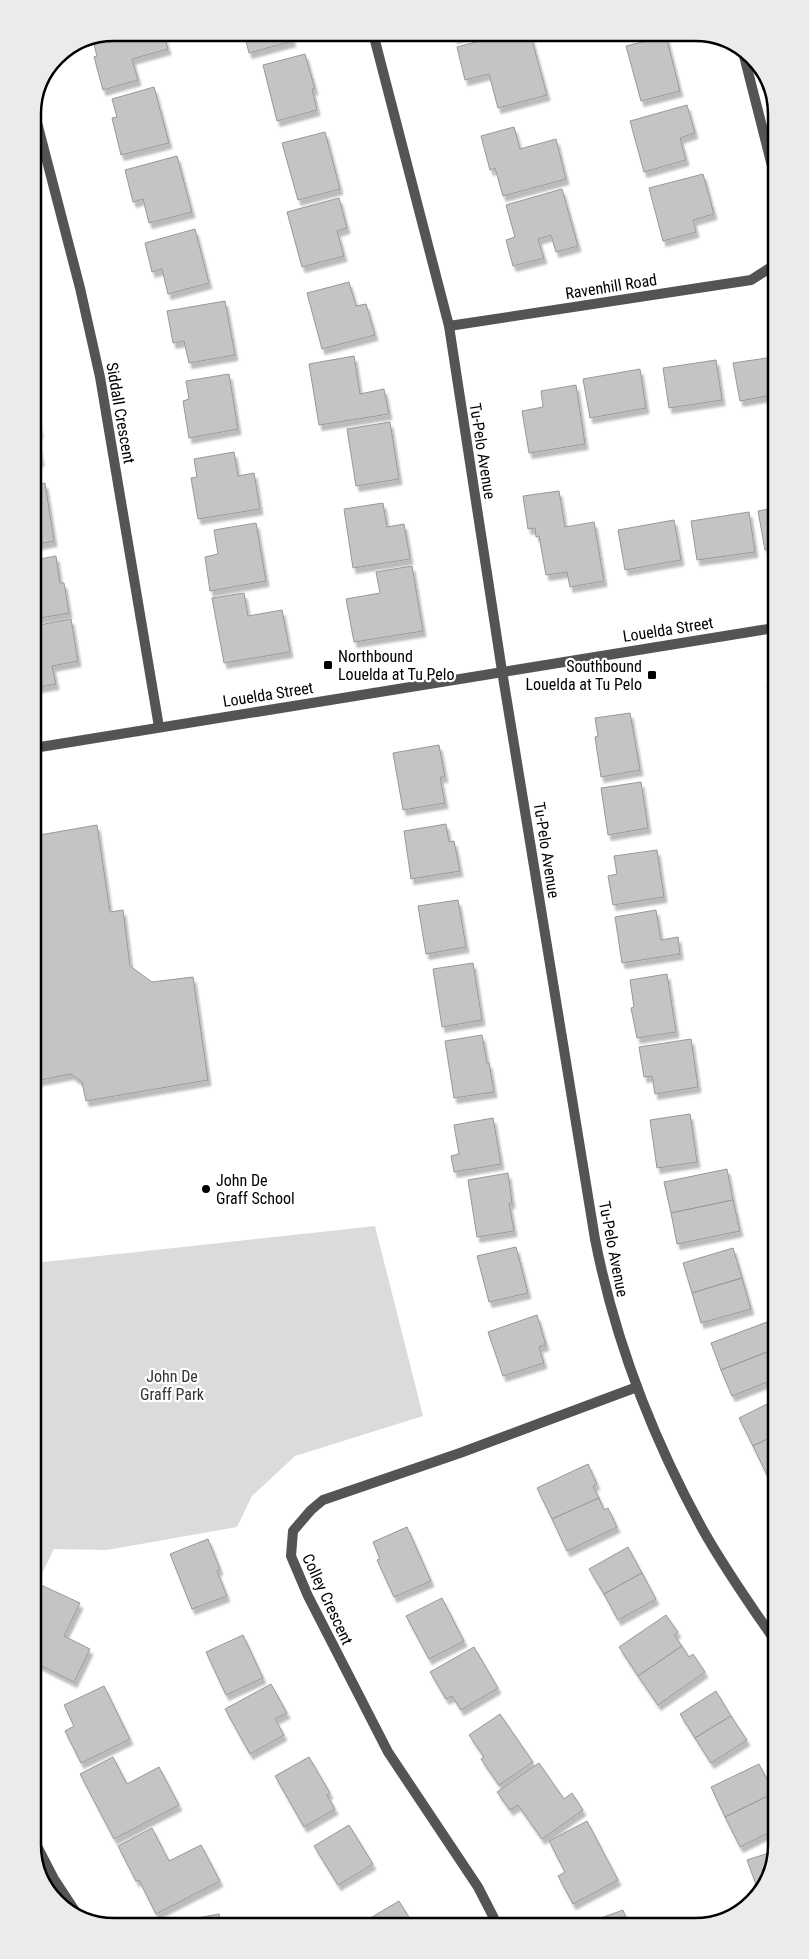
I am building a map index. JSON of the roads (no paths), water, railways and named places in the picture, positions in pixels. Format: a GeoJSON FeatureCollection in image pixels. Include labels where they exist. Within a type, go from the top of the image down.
{"type":"FeatureCollection","features":[{"type":"Feature","properties":{"kind":"street","name":"Tu-Pelo Avenue"},"geometry":{"type":"LineString","coordinates":[[375,41],[449,326],[502,671],[595,1239],[608,1297],[637,1387],[674,1473],[704,1531],[740,1591],[768,1631]]}},
{"type":"Feature","properties":{"kind":"street"},"geometry":{"type":"LineString","coordinates":[[746,63],[768,150]]}},
{"type":"Feature","properties":{"kind":"street","name":"Siddall Crescent"},"geometry":{"type":"LineString","coordinates":[[41,138],[78,280],[100,377],[160,727]]}},
{"type":"Feature","properties":{"kind":"street","name":"Ravenhill Road"},"geometry":{"type":"LineString","coordinates":[[449,326],[751,280],[768,269]]}},
{"type":"Feature","properties":{"kind":"street","name":"Louelda Street"},"geometry":{"type":"LineString","coordinates":[[41,747],[768,629]]}},
{"type":"Feature","properties":{"kind":"street","name":"Colley Crescent"},"geometry":{"type":"LineString","coordinates":[[494,1918],[478,1887],[388,1752],[308,1596],[290,1556],[293,1531],[311,1510],[323,1500],[460,1453],[637,1387]]}},
{"type":"Feature","properties":{"kind":"street"},"geometry":{"type":"LineString","coordinates":[[42,1856],[69,1902]]}},
{"type":"Feature","properties":{"kind":"place","name":"Northbound Louelda at Tu Pelo"},"geometry":{"type":"Point","coordinates":[328,665]}},
{"type":"Feature","properties":{"kind":"place","name":"Southbound Louelda at Tu Pelo"},"geometry":{"type":"Point","coordinates":[652,675]}},
{"type":"Feature","properties":{"kind":"place","name":"John De Graff School"},"geometry":{"type":"Point","coordinates":[206,1189]}},
{"type":"Feature","properties":{"kind":"park label","name":"John De Graff Park"},"geometry":{"type":"Point","coordinates":[172,1385]}}]}
